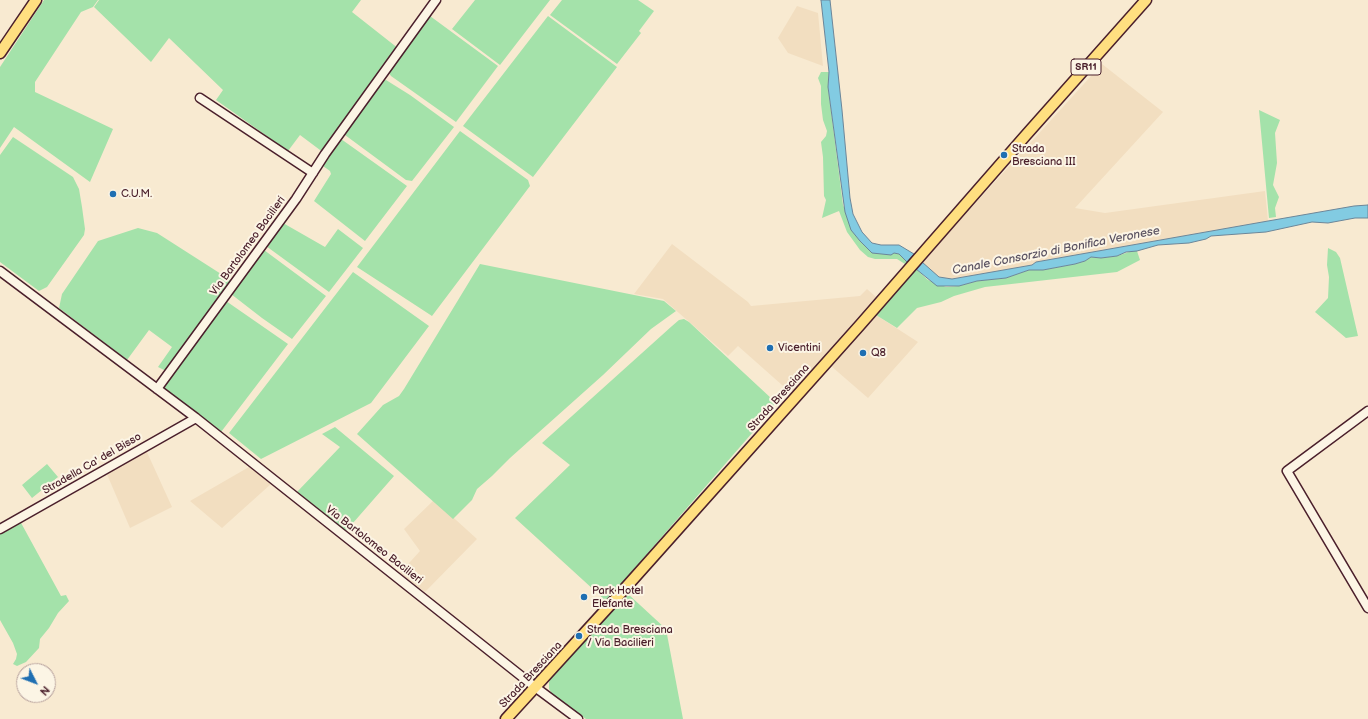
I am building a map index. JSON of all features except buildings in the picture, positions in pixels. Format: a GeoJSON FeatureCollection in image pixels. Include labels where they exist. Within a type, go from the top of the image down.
{"type":"FeatureCollection","features":[{"type":"Feature","properties":{"kind":"main road"},"geometry":{"type":"LineString","coordinates":[[0,54],[36,0]]}},
{"type":"Feature","properties":{"kind":"main road","name":"Strada Bresciana"},"geometry":{"type":"LineString","coordinates":[[506,719],[632,580],[1146,0]]}},
{"type":"Feature","properties":{"kind":"street","name":"Via Bartolomeo Bacilieri"},"geometry":{"type":"LineString","coordinates":[[157,389],[296,199],[325,154],[436,0]]}},
{"type":"Feature","properties":{"kind":"street"},"geometry":{"type":"LineString","coordinates":[[200,98],[313,173]]}},
{"type":"Feature","properties":{"kind":"street","name":"Via Bartolomeo Bacilieri"},"geometry":{"type":"LineString","coordinates":[[0,271],[196,418],[578,719]]}},
{"type":"Feature","properties":{"kind":"street"},"geometry":{"type":"LineString","coordinates":[[1368,411],[1287,471],[1368,608]]}},
{"type":"Feature","properties":{"kind":"street","name":"Stradella Ca' del Bisso"},"geometry":{"type":"LineString","coordinates":[[0,529],[196,418]]}},
{"type":"Feature","properties":{"kind":"shaded area"},"geometry":{"type":"Polygon","coordinates":[[[797,6],[818,13],[823,66],[788,53],[778,38],[797,6]]]}},
{"type":"Feature","properties":{"kind":"shaded area"},"geometry":{"type":"Polygon","coordinates":[[[1102,64],[1163,112],[1075,208],[1105,213],[1265,191],[1268,221],[1036,262],[1032,265],[952,279],[944,279],[934,274],[922,262],[1102,64]]]}},
{"type":"Feature","properties":{"kind":"shaded area"},"geometry":{"type":"Polygon","coordinates":[[[672,244],[748,302],[751,306],[860,296],[867,289],[876,297],[791,393],[738,346],[728,356],[663,299],[634,294],[672,244]]]}},
{"type":"Feature","properties":{"kind":"shaded area"},"geometry":{"type":"Polygon","coordinates":[[[876,315],[918,342],[868,398],[831,366],[876,315]]]}},
{"type":"Feature","properties":{"kind":"shaded area"},"geometry":{"type":"Polygon","coordinates":[[[146,450],[172,507],[130,528],[106,472],[146,450]]]}},
{"type":"Feature","properties":{"kind":"shaded area"},"geometry":{"type":"Polygon","coordinates":[[[249,467],[271,484],[222,528],[190,501],[249,467]]]}},
{"type":"Feature","properties":{"kind":"shaded area"},"geometry":{"type":"Polygon","coordinates":[[[434,500],[477,539],[425,592],[400,573],[420,551],[404,529],[434,500]]]}},
{"type":"Feature","properties":{"kind":"green space"},"geometry":{"type":"Polygon","coordinates":[[[44,0],[98,0],[93,7],[81,12],[35,82],[35,92],[113,129],[90,182],[14,127],[0,148],[0,67],[44,0]]]}},
{"type":"Feature","properties":{"kind":"green space"},"geometry":{"type":"Polygon","coordinates":[[[99,0],[361,0],[352,12],[399,49],[324,153],[300,135],[288,151],[216,100],[223,90],[169,38],[151,62],[94,7],[99,0]]]}},
{"type":"Feature","properties":{"kind":"green space"},"geometry":{"type":"Polygon","coordinates":[[[475,0],[550,0],[500,65],[452,29],[475,0]]]}},
{"type":"Feature","properties":{"kind":"green space"},"geometry":{"type":"Polygon","coordinates":[[[562,0],[638,0],[654,11],[639,31],[641,33],[617,64],[550,15],[562,0]]]}},
{"type":"Feature","properties":{"kind":"green space"},"geometry":{"type":"Polygon","coordinates":[[[430,16],[498,66],[456,122],[391,76],[389,73],[430,16]]]}},
{"type":"Feature","properties":{"kind":"green space"},"geometry":{"type":"Polygon","coordinates":[[[548,16],[617,67],[533,177],[463,126],[548,16]]]}},
{"type":"Feature","properties":{"kind":"green space"},"geometry":{"type":"Polygon","coordinates":[[[821,72],[829,72],[828,87],[843,205],[860,241],[899,254],[907,262],[905,264],[897,259],[875,259],[868,257],[860,250],[847,232],[839,211],[822,218],[826,200],[824,196],[821,142],[826,136],[827,131],[823,120],[821,86],[818,78],[821,72]]]}},
{"type":"Feature","properties":{"kind":"green space"},"geometry":{"type":"Polygon","coordinates":[[[386,80],[410,95],[454,127],[412,181],[406,180],[345,135],[383,81],[386,80]]]}},
{"type":"Feature","properties":{"kind":"green space"},"geometry":{"type":"Polygon","coordinates":[[[1259,110],[1280,120],[1275,133],[1277,163],[1273,185],[1279,197],[1275,208],[1276,217],[1269,218],[1259,110]]]}},
{"type":"Feature","properties":{"kind":"green space"},"geometry":{"type":"Polygon","coordinates":[[[460,131],[528,180],[530,186],[432,316],[357,267],[460,131]]]}},
{"type":"Feature","properties":{"kind":"green space"},"geometry":{"type":"Polygon","coordinates":[[[13,137],[73,177],[79,189],[85,229],[84,235],[47,287],[39,291],[0,262],[0,155],[13,137]]]}},
{"type":"Feature","properties":{"kind":"green space"},"geometry":{"type":"Polygon","coordinates":[[[341,139],[407,186],[365,241],[314,201],[331,174],[330,171],[323,166],[341,139]]]}},
{"type":"Feature","properties":{"kind":"green space"},"geometry":{"type":"Polygon","coordinates":[[[283,223],[325,247],[338,229],[363,248],[329,292],[266,246],[283,223]]]}},
{"type":"Feature","properties":{"kind":"green space"},"geometry":{"type":"Polygon","coordinates":[[[138,228],[157,233],[232,281],[166,371],[158,367],[172,347],[149,330],[127,360],[59,308],[62,294],[98,241],[138,228]]]}},
{"type":"Feature","properties":{"kind":"green space"},"geometry":{"type":"Polygon","coordinates":[[[1328,248],[1336,252],[1340,258],[1358,336],[1346,338],[1315,312],[1328,298],[1328,248]]]}},
{"type":"Feature","properties":{"kind":"green space"},"geometry":{"type":"Polygon","coordinates":[[[264,250],[326,296],[292,339],[231,294],[264,250]]]}},
{"type":"Feature","properties":{"kind":"green space"},"geometry":{"type":"Polygon","coordinates":[[[1132,251],[1137,251],[1140,260],[1117,272],[985,287],[954,296],[941,302],[917,308],[897,328],[876,315],[916,269],[928,280],[946,287],[959,286],[977,281],[1006,278],[1029,270],[1043,270],[1075,264],[1085,261],[1091,257],[1101,258],[1117,256],[1132,251]]]}},
{"type":"Feature","properties":{"kind":"green space"},"geometry":{"type":"Polygon","coordinates":[[[480,264],[664,301],[676,311],[651,329],[603,375],[510,458],[477,489],[472,500],[453,519],[357,434],[383,405],[399,396],[480,264]]]}},
{"type":"Feature","properties":{"kind":"green space"},"geometry":{"type":"Polygon","coordinates":[[[353,272],[429,326],[371,403],[261,459],[229,433],[353,272]]]}},
{"type":"Feature","properties":{"kind":"green space"},"geometry":{"type":"Polygon","coordinates":[[[226,301],[288,344],[221,432],[164,389],[165,385],[226,301]]]}},
{"type":"Feature","properties":{"kind":"green space"},"geometry":{"type":"Polygon","coordinates":[[[684,319],[772,399],[774,401],[774,406],[773,409],[606,601],[515,518],[570,465],[542,443],[672,326],[679,320],[684,319]]]}},
{"type":"Feature","properties":{"kind":"green space"},"geometry":{"type":"Polygon","coordinates":[[[335,427],[394,476],[346,531],[297,492],[340,447],[322,434],[335,427]]]}},
{"type":"Feature","properties":{"kind":"green space"},"geometry":{"type":"Polygon","coordinates":[[[47,464],[58,477],[32,498],[22,485],[47,464]]]}},
{"type":"Feature","properties":{"kind":"green space"},"geometry":{"type":"Polygon","coordinates":[[[20,521],[61,596],[66,595],[69,601],[58,613],[40,639],[39,648],[26,662],[16,663],[16,666],[13,664],[17,654],[13,643],[0,620],[0,532],[20,521]]]}},
{"type":"Feature","properties":{"kind":"green space"},"geometry":{"type":"Polygon","coordinates":[[[627,593],[666,629],[683,719],[586,719],[553,695],[549,689],[549,682],[552,675],[627,593]]]}},
{"type":"Feature","properties":{"kind":"water"},"geometry":{"type":"Polygon","coordinates":[[[821,0],[830,0],[850,198],[853,214],[862,232],[872,243],[881,245],[899,245],[914,254],[907,262],[899,254],[894,253],[891,255],[872,253],[851,230],[845,212],[828,87],[829,72],[821,0]]]}},
{"type":"Feature","properties":{"kind":"water"},"geometry":{"type":"Polygon","coordinates":[[[1368,205],[1368,218],[1355,218],[1328,223],[1312,222],[1266,232],[1211,236],[1206,239],[1189,243],[1158,245],[1137,251],[1126,252],[1117,256],[1101,258],[1091,257],[1085,261],[1075,264],[1043,270],[1029,270],[1006,278],[977,281],[959,286],[937,286],[916,269],[922,262],[939,277],[952,279],[1032,265],[1036,262],[1354,206],[1368,205]]]}},
{"type":"Feature","properties":{"kind":"place","name":"Strada Bresciana III"},"geometry":{"type":"Point","coordinates":[1004,155]}},
{"type":"Feature","properties":{"kind":"place","name":"C.U.M."},"geometry":{"type":"Point","coordinates":[113,194]}},
{"type":"Feature","properties":{"kind":"place","name":"Vicentini"},"geometry":{"type":"Point","coordinates":[770,348]}},
{"type":"Feature","properties":{"kind":"place","name":"Q8"},"geometry":{"type":"Point","coordinates":[863,353]}},
{"type":"Feature","properties":{"kind":"place","name":"Park Hotel Elefante"},"geometry":{"type":"Point","coordinates":[584,597]}},
{"type":"Feature","properties":{"kind":"place","name":"Strada Bresciana / Via Bacilieri"},"geometry":{"type":"Point","coordinates":[579,636]}},
{"type":"Feature","properties":{"kind":"water label","name":"Canale Consorzio di Bonifica Veronese"},"geometry":{"type":"Point","coordinates":[1056,251]}}]}
